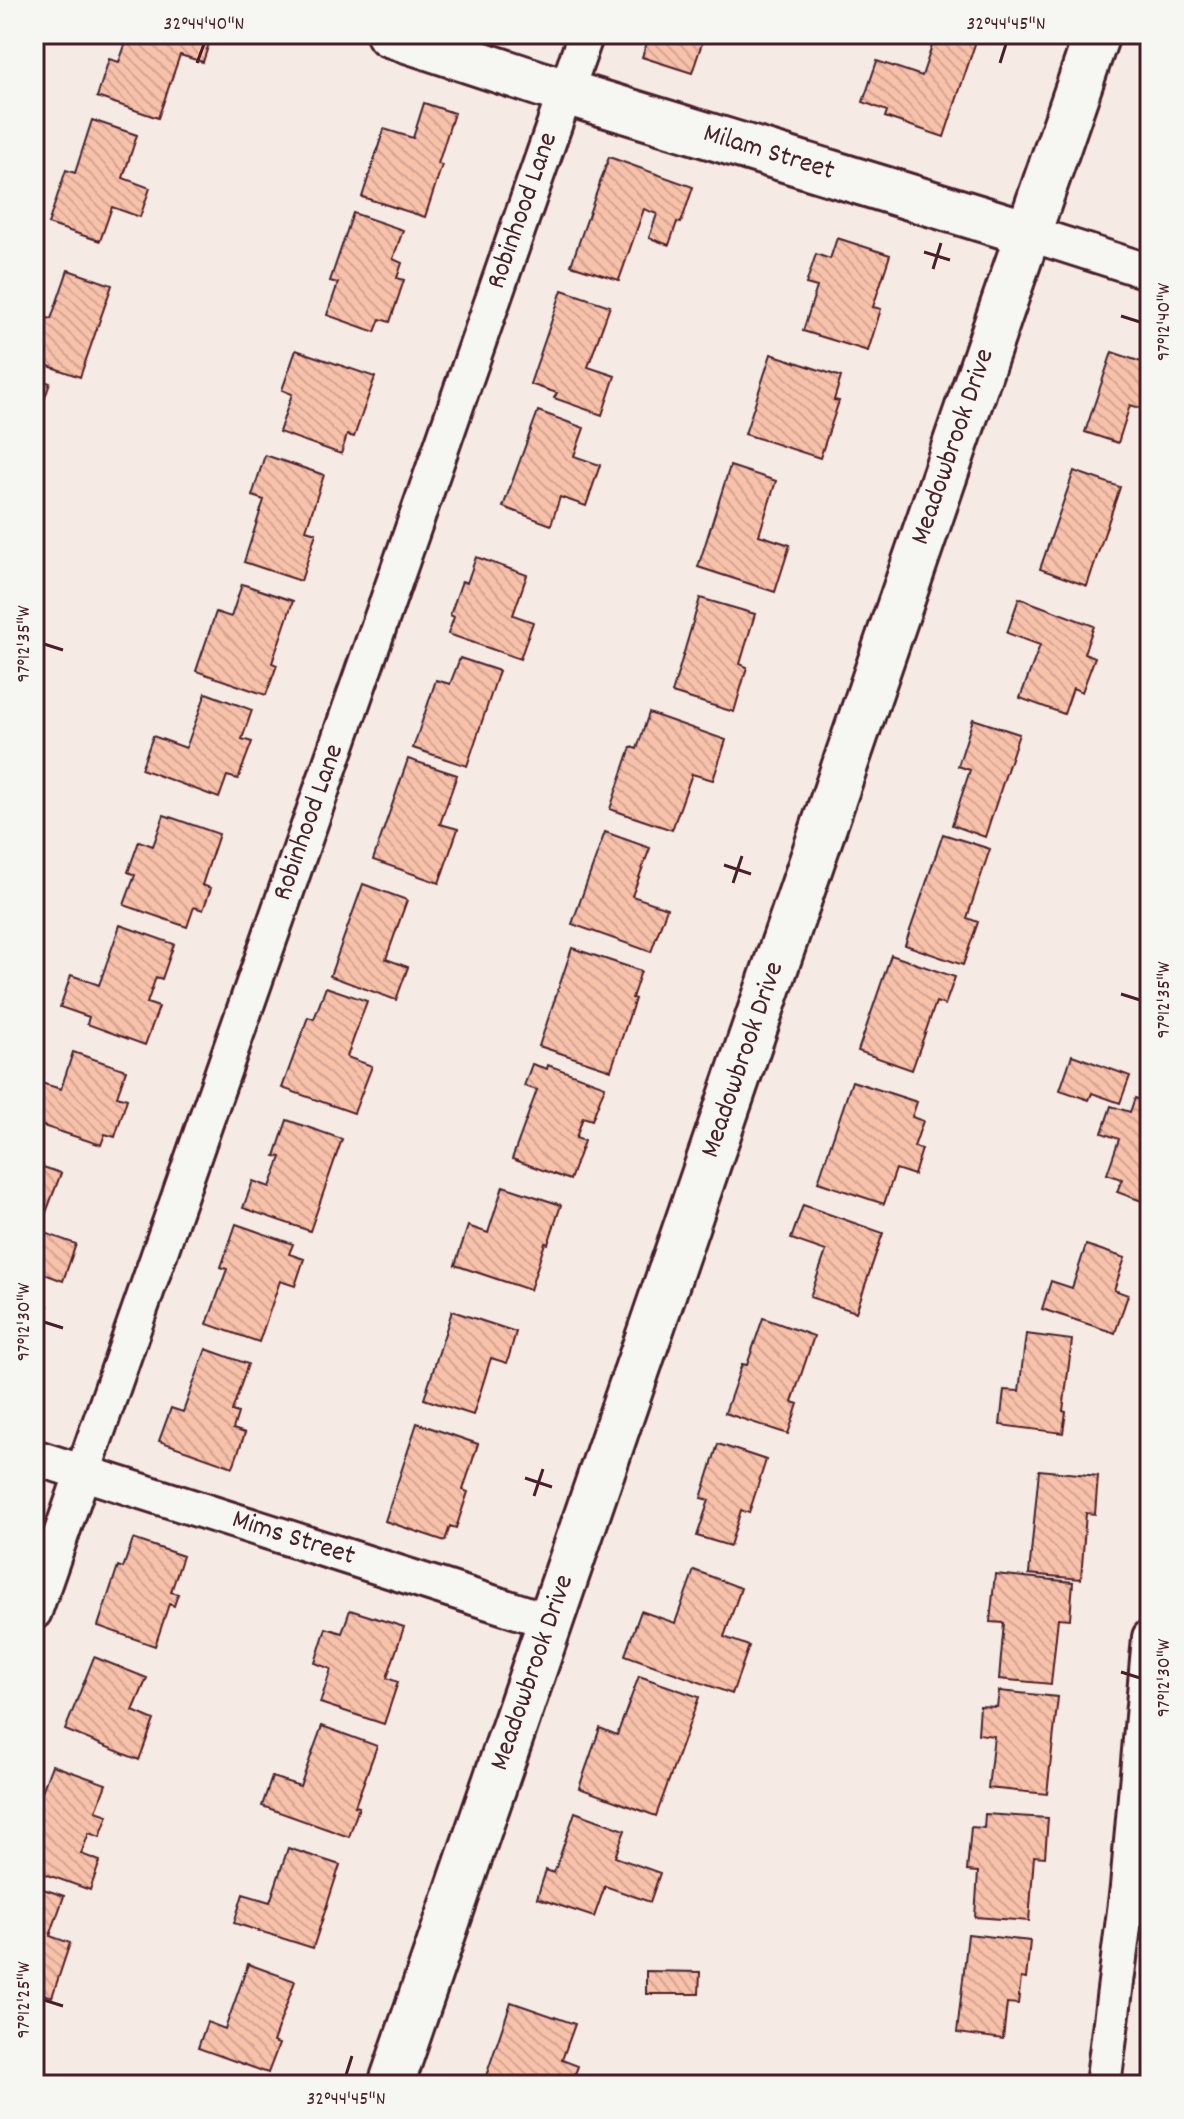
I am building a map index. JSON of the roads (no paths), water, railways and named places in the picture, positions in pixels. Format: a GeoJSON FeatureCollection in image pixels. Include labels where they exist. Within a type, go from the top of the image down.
{"type":"FeatureCollection","features":[{"type":"Feature","properties":{"kind":"main road","name":"Milam Street"},"geometry":{"type":"LineString","coordinates":[[389,34],[565,92],[1028,233]]}},
{"type":"Feature","properties":{"kind":"main road","name":"Meadowbrook Drive"},"geometry":{"type":"LineString","coordinates":[[391,2085],[1097,34]]}},
{"type":"Feature","properties":{"kind":"street","name":"Robinhood Lane"},"geometry":{"type":"LineString","coordinates":[[34,1612],[586,34]]}},
{"type":"Feature","properties":{"kind":"street","name":"Milam Street"},"geometry":{"type":"LineString","coordinates":[[1028,233],[1150,272]]}},
{"type":"Feature","properties":{"kind":"street","name":"Mims Street"},"geometry":{"type":"LineString","coordinates":[[34,1457],[552,1622]]}},
{"type":"Feature","properties":{"kind":"street"},"geometry":{"type":"LineString","coordinates":[[1103,2085],[1139,1891],[1150,1637]]}}]}
